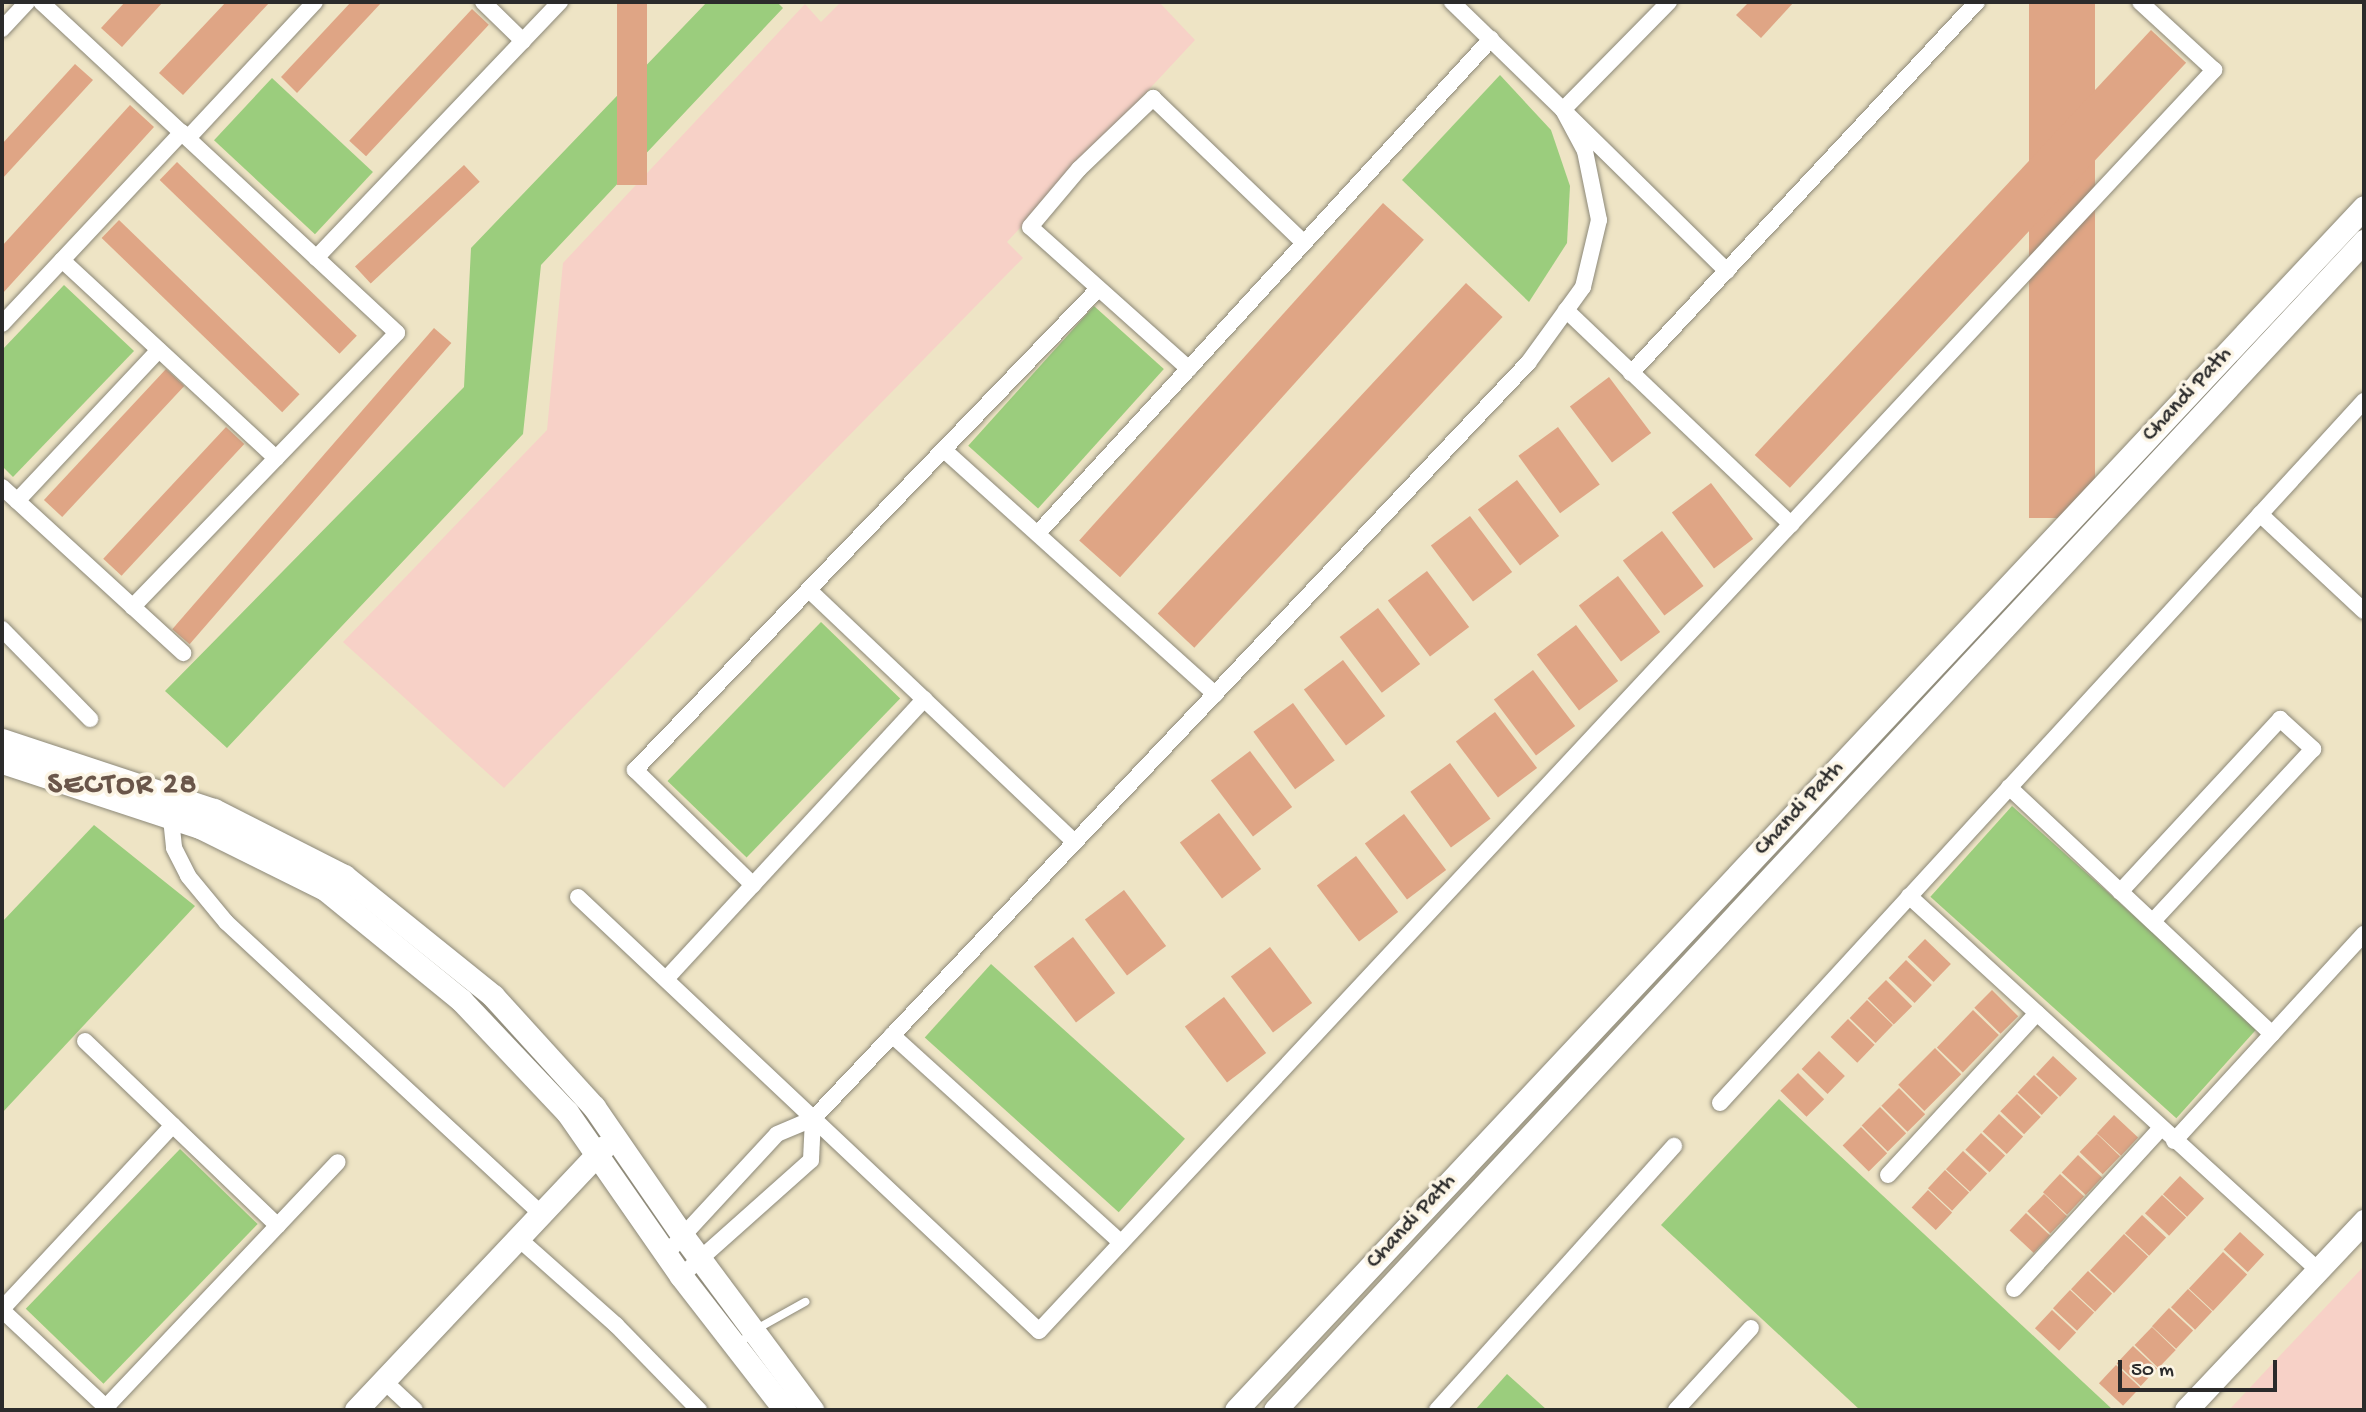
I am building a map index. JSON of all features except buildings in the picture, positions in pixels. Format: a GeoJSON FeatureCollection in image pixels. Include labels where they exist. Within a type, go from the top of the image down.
{"type":"FeatureCollection","features":[{"type":"Feature","properties":{"kind":"main road","name":"Chandi Path"},"geometry":{"type":"LineString","coordinates":[[1236,1410],[2364,207]]}},
{"type":"Feature","properties":{"kind":"main road","name":"Chandi Path"},"geometry":{"type":"LineString","coordinates":[[1275,1410],[2364,241]]}},
{"type":"Feature","properties":{"kind":"main road"},"geometry":{"type":"LineString","coordinates":[[2,740],[171,806],[200,827],[325,889],[461,1000],[567,1112],[681,1276],[745,1338],[812,1410]]}},
{"type":"Feature","properties":{"kind":"main road"},"geometry":{"type":"LineString","coordinates":[[2,762],[171,806],[214,810],[344,876],[494,996],[594,1107],[702,1260],[785,1410]]}},
{"type":"Feature","properties":{"kind":"main road"},"geometry":{"type":"LineString","coordinates":[[356,1410],[614,1137]]}},
{"type":"Feature","properties":{"kind":"main road"},"geometry":{"type":"LineString","coordinates":[[2186,1410],[2364,1221]]}},
{"type":"Feature","properties":{"kind":"street"},"geometry":{"type":"LineString","coordinates":[[2,29],[27,2]]}},
{"type":"Feature","properties":{"kind":"street"},"geometry":{"type":"LineString","coordinates":[[41,2],[397,333],[132,607]]}},
{"type":"Feature","properties":{"kind":"street"},"geometry":{"type":"LineString","coordinates":[[2,324],[315,2]]}},
{"type":"Feature","properties":{"kind":"street"},"geometry":{"type":"LineString","coordinates":[[483,2],[523,41]]}},
{"type":"Feature","properties":{"kind":"street"},"geometry":{"type":"LineString","coordinates":[[316,258],[560,2]]}},
{"type":"Feature","properties":{"kind":"street"},"geometry":{"type":"LineString","coordinates":[[1452,2],[1727,271]]}},
{"type":"Feature","properties":{"kind":"street"},"geometry":{"type":"LineString","coordinates":[[1563,110],[1669,2]]}},
{"type":"Feature","properties":{"kind":"street"},"geometry":{"type":"LineString","coordinates":[[1631,373],[1977,2]]}},
{"type":"Feature","properties":{"kind":"street"},"geometry":{"type":"LineString","coordinates":[[579,897],[1039,1331],[2214,70],[2140,2]]}},
{"type":"Feature","properties":{"kind":"street"},"geometry":{"type":"LineString","coordinates":[[1040,532],[1491,39]]}},
{"type":"Feature","properties":{"kind":"street"},"geometry":{"type":"LineString","coordinates":[[1189,369],[1030,227],[1079,169],[1153,98],[1304,243]]}},
{"type":"Feature","properties":{"kind":"street"},"geometry":{"type":"LineString","coordinates":[[666,1254],[777,1134],[813,1119],[1528,363],[1583,287],[1599,220],[1585,151],[1563,110]]}},
{"type":"Feature","properties":{"kind":"street"},"geometry":{"type":"LineString","coordinates":[[62,260],[276,458]]}},
{"type":"Feature","properties":{"kind":"street"},"geometry":{"type":"LineString","coordinates":[[753,884],[635,770],[1098,289]]}},
{"type":"Feature","properties":{"kind":"street"},"geometry":{"type":"LineString","coordinates":[[1566,310],[1791,524]]}},
{"type":"Feature","properties":{"kind":"street"},"geometry":{"type":"LineString","coordinates":[[17,501],[159,350]]}},
{"type":"Feature","properties":{"kind":"street"},"geometry":{"type":"LineString","coordinates":[[1720,1103],[2364,401]]}},
{"type":"Feature","properties":{"kind":"street"},"geometry":{"type":"LineString","coordinates":[[944,450],[1040,532],[1215,694]]}},
{"type":"Feature","properties":{"kind":"street"},"geometry":{"type":"LineString","coordinates":[[2,487],[183,653]]}},
{"type":"Feature","properties":{"kind":"street"},"geometry":{"type":"LineString","coordinates":[[2260,514],[2364,610]]}},
{"type":"Feature","properties":{"kind":"street"},"geometry":{"type":"LineString","coordinates":[[809,590],[1075,842]]}},
{"type":"Feature","properties":{"kind":"street"},"geometry":{"type":"LineString","coordinates":[[2,629],[90,719]]}},
{"type":"Feature","properties":{"kind":"street"},"geometry":{"type":"LineString","coordinates":[[666,979],[924,699]]}},
{"type":"Feature","properties":{"kind":"street"},"geometry":{"type":"LineString","coordinates":[[2120,892],[2280,719],[2313,749],[2153,921]]}},
{"type":"Feature","properties":{"kind":"street"},"geometry":{"type":"LineString","coordinates":[[2009,786],[2273,1034]]}},
{"type":"Feature","properties":{"kind":"street"},"geometry":{"type":"LineString","coordinates":[[171,806],[174,848],[188,876],[226,922],[541,1214]]}},
{"type":"Feature","properties":{"kind":"street"},"geometry":{"type":"LineString","coordinates":[[1909,896],[2318,1270]]}},
{"type":"Feature","properties":{"kind":"street"},"geometry":{"type":"LineString","coordinates":[[2174,1141],[2364,934]]}},
{"type":"Feature","properties":{"kind":"street"},"geometry":{"type":"LineString","coordinates":[[1888,1175],[2037,1013]]}},
{"type":"Feature","properties":{"kind":"street"},"geometry":{"type":"LineString","coordinates":[[892,1035],[1121,1243]]}},
{"type":"Feature","properties":{"kind":"street"},"geometry":{"type":"LineString","coordinates":[[85,1041],[278,1226]]}},
{"type":"Feature","properties":{"kind":"street"},"geometry":{"type":"LineString","coordinates":[[681,1276],[811,1160],[813,1119]]}},
{"type":"Feature","properties":{"kind":"street"},"geometry":{"type":"LineString","coordinates":[[173,1125],[2,1309],[107,1409],[338,1162]]}},
{"type":"Feature","properties":{"kind":"street"},"geometry":{"type":"LineString","coordinates":[[2014,1289],[2161,1128]]}},
{"type":"Feature","properties":{"kind":"street"},"geometry":{"type":"LineString","coordinates":[[1437,1410],[1674,1146]]}},
{"type":"Feature","properties":{"kind":"street"},"geometry":{"type":"LineString","coordinates":[[518,1238],[615,1325],[699,1410]]}},
{"type":"Feature","properties":{"kind":"street"},"geometry":{"type":"LineString","coordinates":[[1676,1410],[1751,1328]]}},
{"type":"Feature","properties":{"kind":"street"},"geometry":{"type":"LineString","coordinates":[[384,1381],[415,1410]]}},
{"type":"Feature","properties":{"kind":"lane"},"geometry":{"type":"LineString","coordinates":[[745,1338],[805,1302]]}},
{"type":"Feature","properties":{"kind":"shaded area"},"geometry":{"type":"Polygon","coordinates":[[[841,2],[1159,2],[1195,40],[1007,242],[1023,258],[504,788],[343,642],[547,430],[563,263],[805,4],[821,22],[841,2]]]}},
{"type":"Feature","properties":{"kind":"shaded area"},"geometry":{"type":"Polygon","coordinates":[[[2364,1266],[2364,1410],[2229,1410],[2364,1266]]]}},
{"type":"Feature","properties":{"kind":"green space"},"geometry":{"type":"Polygon","coordinates":[[[707,2],[777,2],[783,8],[541,265],[523,434],[227,748],[165,691],[464,387],[471,248],[707,2]]]}},
{"type":"Feature","properties":{"kind":"green space"},"geometry":{"type":"Polygon","coordinates":[[[1500,75],[1551,130],[1570,186],[1567,243],[1529,302],[1402,180],[1500,75]]]}},
{"type":"Feature","properties":{"kind":"green space"},"geometry":{"type":"Polygon","coordinates":[[[272,78],[373,172],[315,234],[214,140],[272,78]]]}},
{"type":"Feature","properties":{"kind":"green space"},"geometry":{"type":"Polygon","coordinates":[[[64,285],[134,351],[13,477],[2,466],[2,350],[64,285]]]}},
{"type":"Feature","properties":{"kind":"green space"},"geometry":{"type":"Polygon","coordinates":[[[1094,306],[1164,369],[1038,509],[968,446],[1094,306]]]}},
{"type":"Feature","properties":{"kind":"green space"},"geometry":{"type":"Polygon","coordinates":[[[821,622],[900,698],[747,857],[667,781],[821,622]]]}},
{"type":"Feature","properties":{"kind":"green space"},"geometry":{"type":"Polygon","coordinates":[[[2012,806],[2258,1027],[2176,1118],[1930,897],[2012,806]]]}},
{"type":"Feature","properties":{"kind":"green space"},"geometry":{"type":"Polygon","coordinates":[[[94,825],[195,906],[2,1113],[2,922],[94,825]]]}},
{"type":"Feature","properties":{"kind":"green space"},"geometry":{"type":"Polygon","coordinates":[[[991,964],[1185,1139],[1119,1212],[925,1038],[991,964]]]}},
{"type":"Feature","properties":{"kind":"green space"},"geometry":{"type":"Polygon","coordinates":[[[1779,1099],[2113,1410],[1860,1410],[1661,1225],[1779,1099]]]}},
{"type":"Feature","properties":{"kind":"green space"},"geometry":{"type":"Polygon","coordinates":[[[180,1149],[258,1224],[103,1384],[26,1309],[180,1149]]]}},
{"type":"Feature","properties":{"kind":"green space"},"geometry":{"type":"Polygon","coordinates":[[[1507,1374],[1547,1410],[1475,1410],[1507,1374]]]}},
{"type":"Feature","properties":{"kind":"district","name":"SECTOR 28"},"geometry":{"type":"Point","coordinates":[123,787]}}]}
